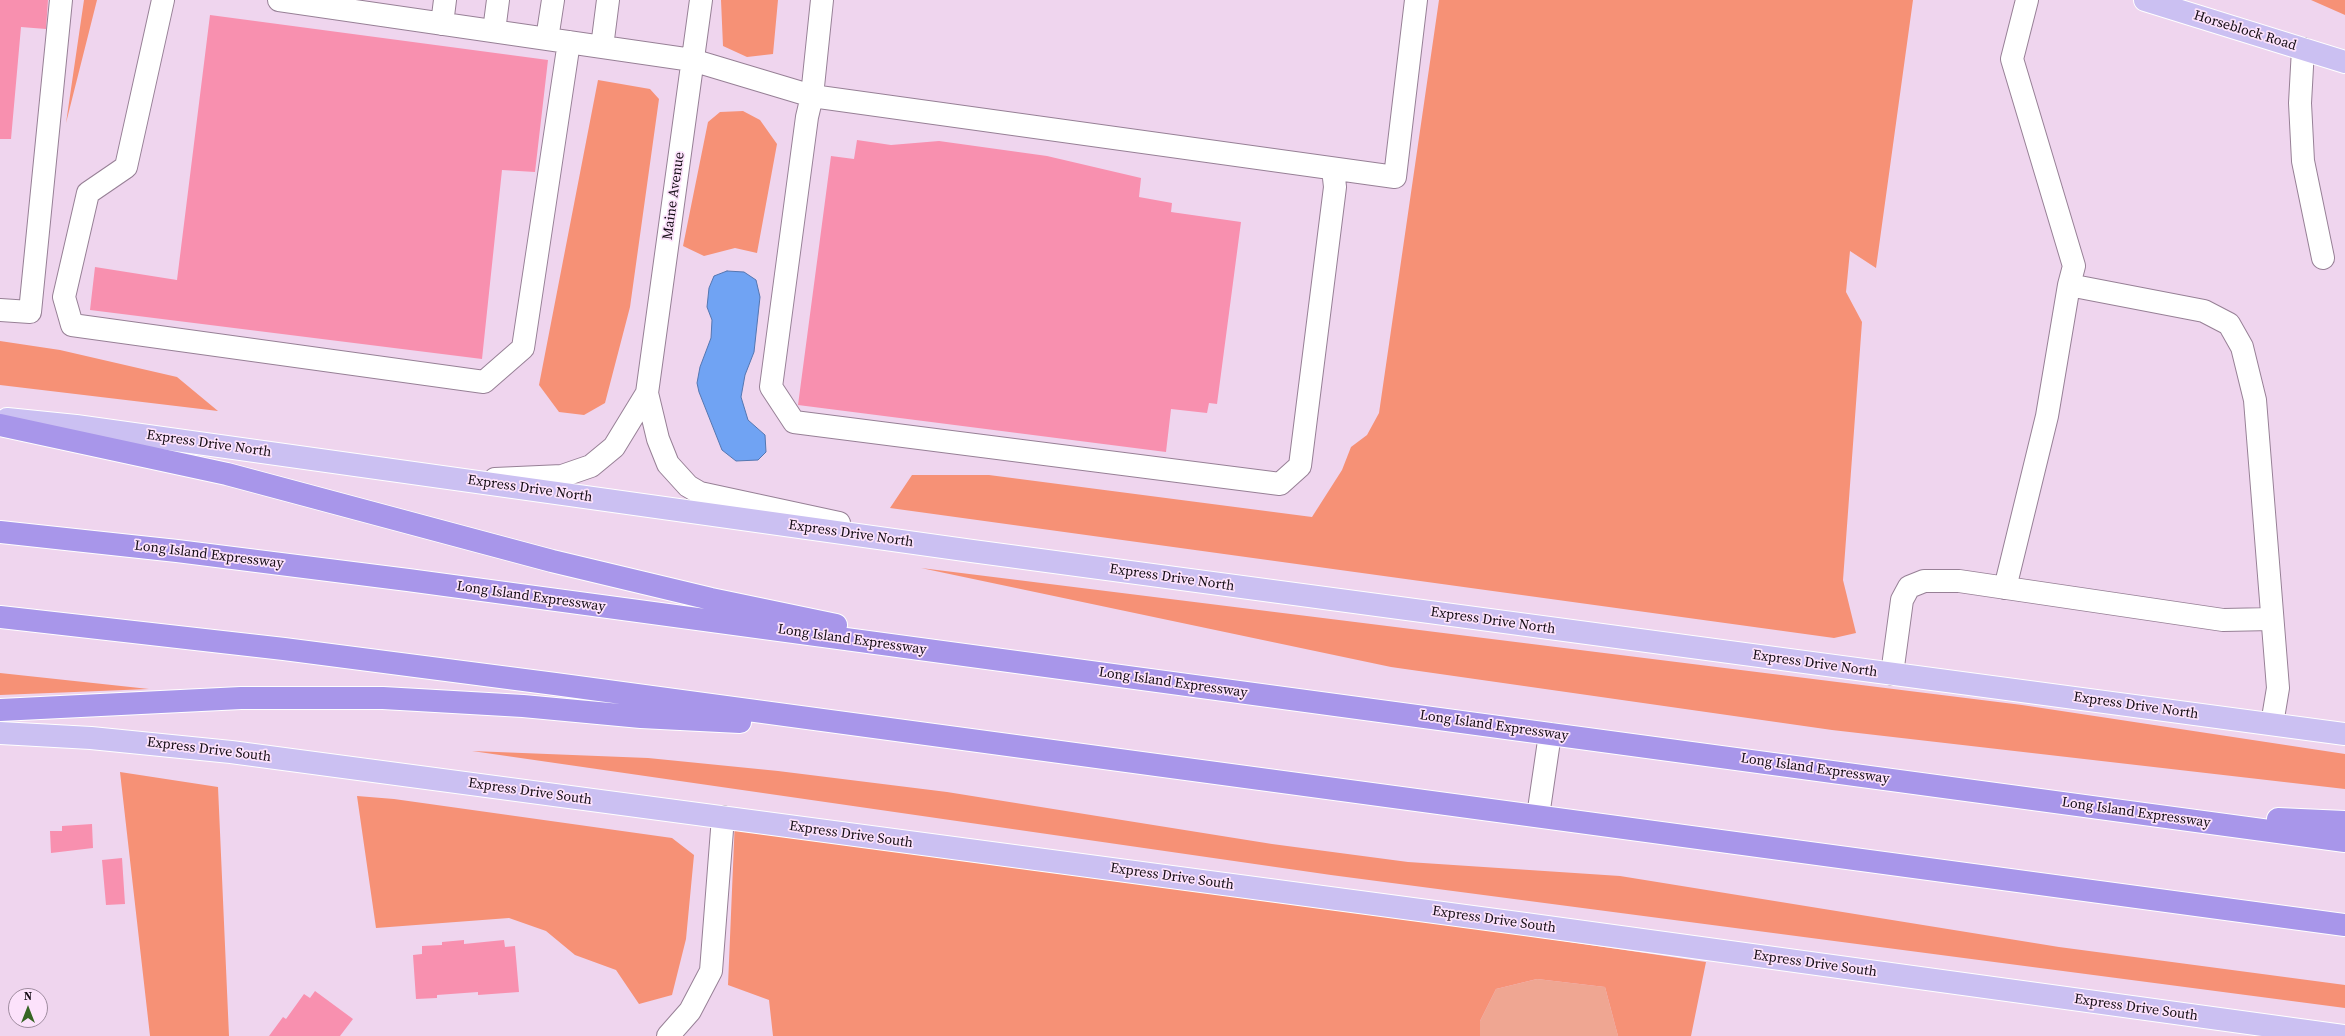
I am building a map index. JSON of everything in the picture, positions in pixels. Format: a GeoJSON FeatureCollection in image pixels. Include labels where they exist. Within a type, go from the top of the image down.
{"type":"FeatureCollection","features":[{"type":"Feature","properties":{"kind":"highway"},"geometry":{"type":"LineString","coordinates":[[0,425],[227,474],[495,547],[711,599],[1020,663]]}},
{"type":"Feature","properties":{"kind":"highway","name":"Long Island Expressway"},"geometry":{"type":"LineString","coordinates":[[0,532],[341,571],[2345,841]]}},
{"type":"Feature","properties":{"kind":"highway"},"geometry":{"type":"LineString","coordinates":[[0,617],[284,649],[2345,925]]}},
{"type":"Feature","properties":{"kind":"highway"},"geometry":{"type":"LineString","coordinates":[[0,710],[241,698],[383,698],[523,706],[641,717],[892,730]]}},
{"type":"Feature","properties":{"kind":"highway"},"geometry":{"type":"LineString","coordinates":[[2135,813],[2345,822]]}},
{"type":"Feature","properties":{"kind":"main road","name":"Horseblock Road"},"geometry":{"type":"LineString","coordinates":[[2145,0],[2345,62]]}},
{"type":"Feature","properties":{"kind":"main road","name":"Express Drive North"},"geometry":{"type":"LineString","coordinates":[[0,418],[84,427],[972,551],[2345,734]]}},
{"type":"Feature","properties":{"kind":"main road","name":"Express Drive South"},"geometry":{"type":"LineString","coordinates":[[0,733],[91,738],[231,752],[1517,923],[2343,1036]]}},
{"type":"Feature","properties":{"kind":"street"},"geometry":{"type":"LineString","coordinates":[[0,310],[30,312],[61,0]]}},
{"type":"Feature","properties":{"kind":"street"},"geometry":{"type":"LineString","coordinates":[[163,0],[126,167],[88,193],[64,297],[72,325],[484,382],[523,348],[569,42]]}},
{"type":"Feature","properties":{"kind":"street"},"geometry":{"type":"LineString","coordinates":[[282,0],[389,8],[442,24],[692,60],[812,96],[1395,178],[1416,0]]}},
{"type":"Feature","properties":{"kind":"street"},"geometry":{"type":"LineString","coordinates":[[442,24],[445,0]]}},
{"type":"Feature","properties":{"kind":"street"},"geometry":{"type":"LineString","coordinates":[[494,31],[498,0]]}},
{"type":"Feature","properties":{"kind":"street"},"geometry":{"type":"LineString","coordinates":[[547,39],[553,0]]}},
{"type":"Feature","properties":{"kind":"street"},"geometry":{"type":"LineString","coordinates":[[602,47],[608,0]]}},
{"type":"Feature","properties":{"kind":"street","name":"Maine Avenue"},"geometry":{"type":"LineString","coordinates":[[647,393],[701,0]]}},
{"type":"Feature","properties":{"kind":"street"},"geometry":{"type":"LineString","coordinates":[[822,0],[812,96],[806,125],[771,387],[794,422],[1280,484],[1300,466],[1335,187],[1333,169]]}},
{"type":"Feature","properties":{"kind":"street"},"geometry":{"type":"LineString","coordinates":[[2005,588],[2047,416],[2069,285],[2074,266],[2012,59],[2028,0]]}},
{"type":"Feature","properties":{"kind":"street"},"geometry":{"type":"LineString","coordinates":[[2303,49],[2300,103],[2303,161],[2323,258]]}},
{"type":"Feature","properties":{"kind":"street"},"geometry":{"type":"LineString","coordinates":[[2069,285],[2204,311],[2229,324],[2242,347],[2255,400],[2278,688],[2272,724]]}},
{"type":"Feature","properties":{"kind":"street"},"geometry":{"type":"LineString","coordinates":[[466,480],[562,476],[591,466],[614,447],[647,393]]}},
{"type":"Feature","properties":{"kind":"street"},"geometry":{"type":"LineString","coordinates":[[647,393],[665,458],[677,476],[700,493],[972,551]]}},
{"type":"Feature","properties":{"kind":"street"},"geometry":{"type":"LineString","coordinates":[[1892,674],[1902,600],[1909,587],[1924,581],[1959,581],[2223,620],[2272,619]]}},
{"type":"Feature","properties":{"kind":"street"},"geometry":{"type":"LineString","coordinates":[[1538,816],[1550,734]]}},
{"type":"Feature","properties":{"kind":"street"},"geometry":{"type":"LineString","coordinates":[[668,1036],[690,1011],[711,971],[723,817]]}},
{"type":"Feature","properties":{"kind":"shaded area"},"geometry":{"type":"Polygon","coordinates":[[[84,0],[97,0],[66,123],[84,0]]]}},
{"type":"Feature","properties":{"kind":"shaded area"},"geometry":{"type":"Polygon","coordinates":[[[721,0],[778,0],[773,54],[747,57],[723,46],[721,0]]]}},
{"type":"Feature","properties":{"kind":"shaded area"},"geometry":{"type":"Polygon","coordinates":[[[1439,0],[1913,0],[1876,268],[1850,251],[1846,292],[1862,322],[1843,580],[1856,633],[1834,638],[890,508],[912,475],[989,475],[1312,517],[1342,470],[1351,447],[1367,435],[1379,413],[1439,0]]]}},
{"type":"Feature","properties":{"kind":"shaded area"},"geometry":{"type":"Polygon","coordinates":[[[2311,0],[2345,0],[2345,15],[2311,0]]]}},
{"type":"Feature","properties":{"kind":"shaded area"},"geometry":{"type":"Polygon","coordinates":[[[598,80],[650,89],[659,99],[630,307],[605,403],[584,415],[559,412],[539,385],[598,80]]]}},
{"type":"Feature","properties":{"kind":"shaded area"},"geometry":{"type":"Polygon","coordinates":[[[743,111],[760,120],[777,144],[757,253],[735,248],[704,256],[683,246],[708,122],[720,112],[743,111]]]}},
{"type":"Feature","properties":{"kind":"shaded area"},"geometry":{"type":"Polygon","coordinates":[[[0,341],[60,350],[177,377],[218,411],[0,385],[0,341]]]}},
{"type":"Feature","properties":{"kind":"shaded area"},"geometry":{"type":"Polygon","coordinates":[[[921,568],[2022,705],[2345,754],[2345,789],[1832,730],[1391,667],[921,568]]]}},
{"type":"Feature","properties":{"kind":"shaded area"},"geometry":{"type":"Polygon","coordinates":[[[0,673],[149,689],[0,695],[0,673]]]}},
{"type":"Feature","properties":{"kind":"shaded area"},"geometry":{"type":"Polygon","coordinates":[[[472,751],[648,758],[778,771],[947,792],[1272,844],[1408,862],[1620,876],[2059,947],[2345,985],[2345,1008],[1331,875],[472,751]]]}},
{"type":"Feature","properties":{"kind":"shaded area"},"geometry":{"type":"Polygon","coordinates":[[[120,772],[218,787],[229,1036],[150,1036],[120,772]]]}},
{"type":"Feature","properties":{"kind":"shaded area"},"geometry":{"type":"Polygon","coordinates":[[[357,796],[394,799],[672,838],[694,855],[686,939],[672,995],[639,1004],[616,970],[575,955],[546,931],[509,918],[376,928],[357,796]]]}},
{"type":"Feature","properties":{"kind":"shaded area"},"geometry":{"type":"Polygon","coordinates":[[[735,819],[1706,962],[1691,1036],[1618,1036],[1605,987],[1537,979],[1496,989],[1480,1021],[1480,1036],[773,1036],[769,1000],[728,985],[735,819]]]}},
{"type":"Feature","properties":{"kind":"shaded area"},"geometry":{"type":"Polygon","coordinates":[[[1537,979],[1605,987],[1618,1036],[1480,1036],[1480,1021],[1496,989],[1537,979]]]}},
{"type":"Feature","properties":{"kind":"water"},"geometry":{"type":"Polygon","coordinates":[[[727,271],[744,272],[756,280],[760,297],[754,352],[745,375],[741,397],[748,420],[765,435],[766,452],[758,460],[736,461],[722,450],[699,392],[697,383],[700,367],[711,338],[712,320],[707,307],[709,288],[714,276],[727,271]]]}},
{"type":"Feature","properties":{"kind":"building"},"geometry":{"type":"Polygon","coordinates":[[[0,0],[48,0],[46,29],[21,27],[11,139],[0,139],[0,0]]]}},
{"type":"Feature","properties":{"kind":"building"},"geometry":{"type":"Polygon","coordinates":[[[210,15],[548,60],[535,172],[502,170],[482,359],[90,310],[95,267],[177,280],[210,15]]]}},
{"type":"Feature","properties":{"kind":"building"},"geometry":{"type":"Polygon","coordinates":[[[857,140],[891,145],[939,141],[1047,156],[1141,178],[1139,197],[1172,203],[1171,212],[1241,222],[1217,404],[1209,403],[1207,413],[1171,409],[1166,452],[798,405],[831,156],[854,159],[857,140]]]}},
{"type":"Feature","properties":{"kind":"building"},"geometry":{"type":"Polygon","coordinates":[[[92,824],[93,848],[51,853],[50,831],[62,831],[62,826],[92,824]]]}},
{"type":"Feature","properties":{"kind":"building"},"geometry":{"type":"Polygon","coordinates":[[[122,858],[125,904],[106,905],[102,860],[122,858]]]}},
{"type":"Feature","properties":{"kind":"building"},"geometry":{"type":"Polygon","coordinates":[[[464,940],[464,944],[504,940],[505,947],[515,946],[519,992],[478,995],[478,992],[437,995],[437,998],[416,999],[413,955],[422,954],[422,946],[442,945],[442,942],[464,940]]]}},
{"type":"Feature","properties":{"kind":"building"},"geometry":{"type":"Polygon","coordinates":[[[315,991],[353,1019],[340,1036],[269,1036],[283,1017],[286,1019],[304,994],[310,998],[315,991]]]}}]}
